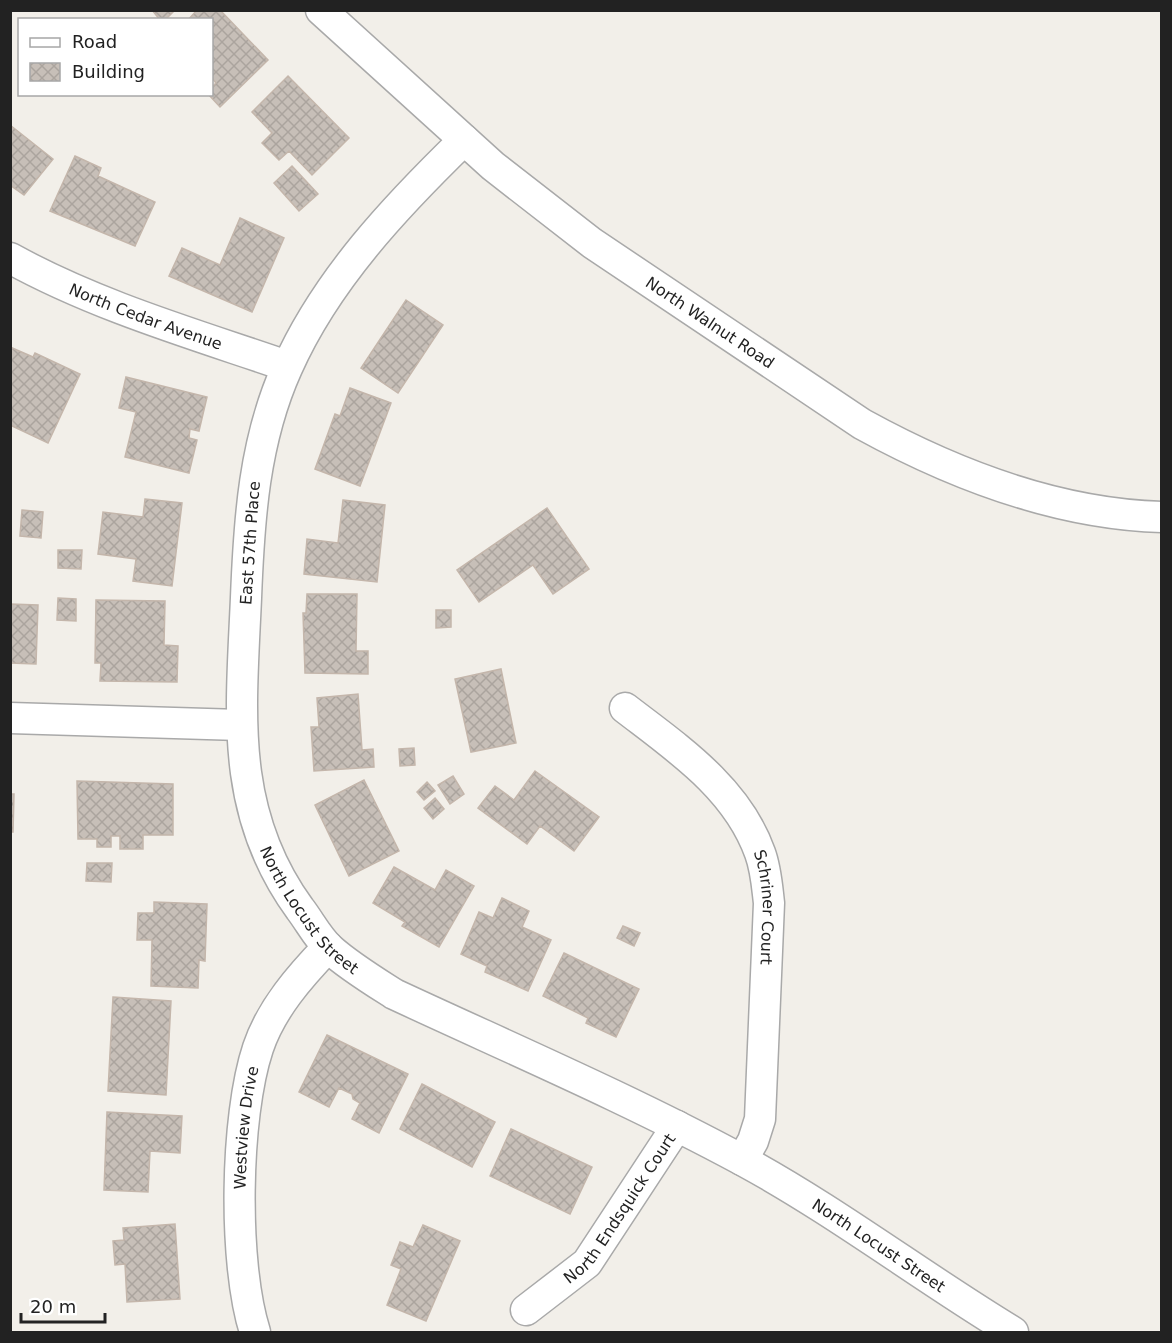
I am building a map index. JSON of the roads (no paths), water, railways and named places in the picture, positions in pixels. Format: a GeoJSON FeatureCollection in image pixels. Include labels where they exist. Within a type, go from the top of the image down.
{"type":"FeatureCollection","features":[{"type":"Feature","properties":{"kind":"street","name":"North Walnut Road"},"geometry":{"type":"LineString","coordinates":[[321,10],[464,140],[592,243],[862,424],[903,446],[1011,490],[1086,508],[1161,517]]}},
{"type":"Feature","properties":{"kind":"street","name":"East 57th Place"},"geometry":{"type":"LineString","coordinates":[[240,726],[249,513],[260,450],[287,366],[332,289],[353,261],[436,167],[464,140]]}},
{"type":"Feature","properties":{"kind":"street","name":"North Cedar Avenue"},"geometry":{"type":"LineString","coordinates":[[10,258],[48,279],[111,305],[287,366]]}},
{"type":"Feature","properties":{"kind":"street","name":"Schriner Court"},"geometry":{"type":"LineString","coordinates":[[625,708],[694,761],[729,798],[747,825],[765,869],[770,903],[760,1119],[753,1141],[742,1160]]}},
{"type":"Feature","properties":{"kind":"street"},"geometry":{"type":"LineString","coordinates":[[10,718],[240,726]]}},
{"type":"Feature","properties":{"kind":"street","name":"North Locust Street"},"geometry":{"type":"LineString","coordinates":[[240,726],[245,777],[252,812],[264,848],[284,886],[328,947],[394,994],[677,1126]]}},
{"type":"Feature","properties":{"kind":"street","name":"Westview Drive"},"geometry":{"type":"LineString","coordinates":[[255,1332],[245,1281],[241,1216],[246,1096],[259,1047],[270,1023],[303,973],[328,947]]}},
{"type":"Feature","properties":{"kind":"street","name":"North Endsquick Court"},"geometry":{"type":"LineString","coordinates":[[526,1310],[587,1263],[677,1126],[742,1160]]}},
{"type":"Feature","properties":{"kind":"street","name":"North Locust Street"},"geometry":{"type":"LineString","coordinates":[[742,1160],[786,1185],[1013,1332]]}}]}
